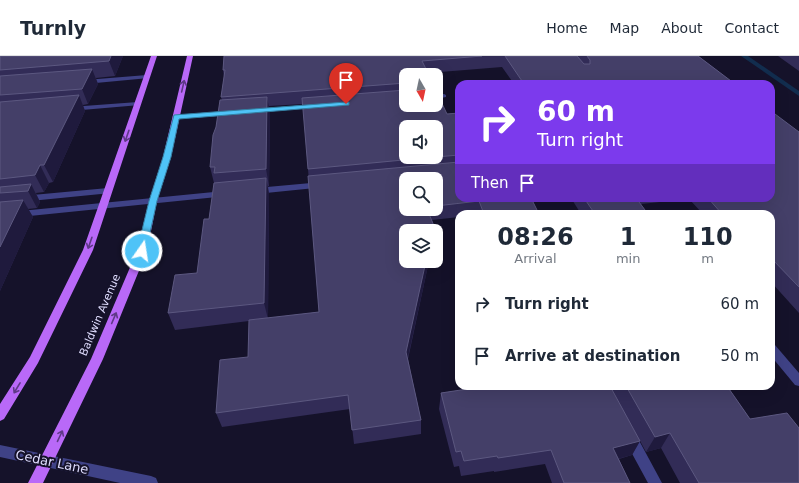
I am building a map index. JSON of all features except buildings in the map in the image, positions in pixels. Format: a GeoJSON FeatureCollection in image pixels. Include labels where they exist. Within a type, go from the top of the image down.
{"type":"FeatureCollection","features":[{"type":"Feature","properties":{"kind":"main road"},"geometry":{"type":"LineString","coordinates":[[0,415],[34,360],[88,250],[154,56]]}},
{"type":"Feature","properties":{"kind":"main road","name":"Baldwin Avenue"},"geometry":{"type":"LineString","coordinates":[[35,483],[48,460],[97,359],[142,251],[153,201],[167,157],[190,56]]}},
{"type":"Feature","properties":{"kind":"street"},"geometry":{"type":"LineString","coordinates":[[77,83],[147,78]]}},
{"type":"Feature","properties":{"kind":"street"},"geometry":{"type":"LineString","coordinates":[[62,110],[138,104]]}},
{"type":"Feature","properties":{"kind":"street"},"geometry":{"type":"LineString","coordinates":[[251,111],[321,106]]}},
{"type":"Feature","properties":{"kind":"street"},"geometry":{"type":"LineString","coordinates":[[176,117],[235,112]]}},
{"type":"Feature","properties":{"kind":"street"},"geometry":{"type":"LineString","coordinates":[[247,192],[333,184]]}},
{"type":"Feature","properties":{"kind":"street"},"geometry":{"type":"LineString","coordinates":[[0,201],[108,191]]}},
{"type":"Feature","properties":{"kind":"street"},"geometry":{"type":"LineString","coordinates":[[0,216],[231,194]]}},
{"type":"Feature","properties":{"kind":"street"},"geometry":{"type":"LineString","coordinates":[[775,353],[799,381]]}},
{"type":"Feature","properties":{"kind":"street"},"geometry":{"type":"LineString","coordinates":[[622,423],[655,483]]}},
{"type":"Feature","properties":{"kind":"street","name":"Cedar Lane"},"geometry":{"type":"LineString","coordinates":[[0,451],[151,483]]}},
{"type":"Feature","properties":{"kind":"waterway"},"geometry":{"type":"LineString","coordinates":[[744,56],[799,94]]}},
{"type":"Feature","properties":{"kind":"route"},"geometry":{"type":"LineString","coordinates":[[142,251],[153,201],[167,157],[176,117],[346,104]]}}]}
